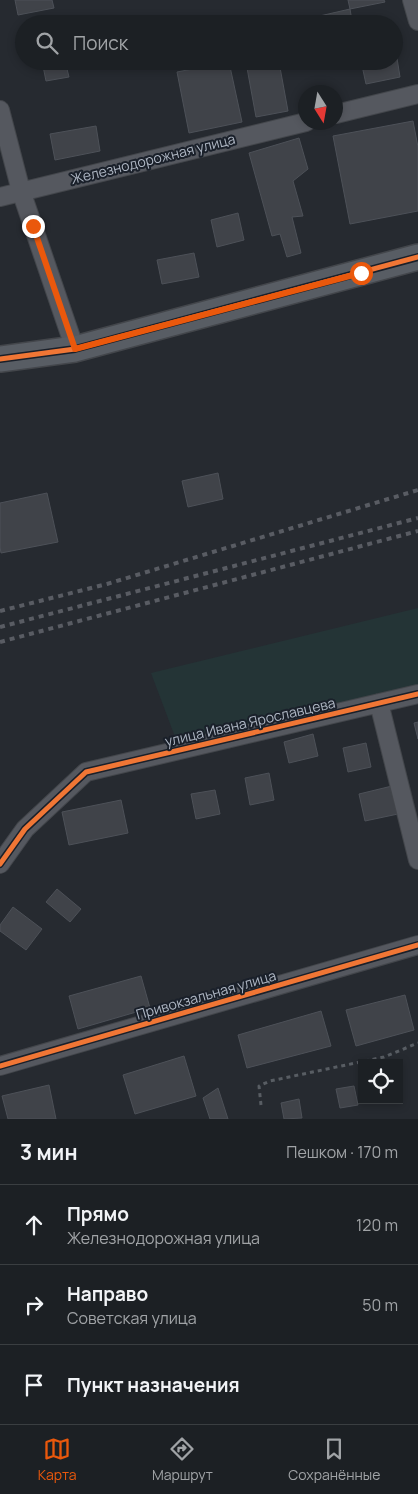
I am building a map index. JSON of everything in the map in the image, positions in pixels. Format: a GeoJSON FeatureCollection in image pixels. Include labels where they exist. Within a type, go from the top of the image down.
{"type":"FeatureCollection","features":[{"type":"Feature","properties":{"kind":"street"},"geometry":{"type":"LineString","coordinates":[[412,0],[418,21]]}},
{"type":"Feature","properties":{"kind":"street"},"geometry":{"type":"LineString","coordinates":[[343,112],[418,94]]}},
{"type":"Feature","properties":{"kind":"street"},"geometry":{"type":"LineString","coordinates":[[0,110],[21,190],[75,349]]}},
{"type":"Feature","properties":{"kind":"street","name":"Железнодорожная улица"},"geometry":{"type":"LineString","coordinates":[[0,197],[21,190],[298,124]]}},
{"type":"Feature","properties":{"kind":"street"},"geometry":{"type":"LineString","coordinates":[[0,359],[75,349],[418,257]]}},
{"type":"Feature","properties":{"kind":"street","name":"улица Ивана Ярославцева"},"geometry":{"type":"LineString","coordinates":[[0,864],[25,829],[86,772],[418,694]]}},
{"type":"Feature","properties":{"kind":"street"},"geometry":{"type":"LineString","coordinates":[[379,703],[418,860]]}},
{"type":"Feature","properties":{"kind":"street","name":"Привокзальная улица"},"geometry":{"type":"LineString","coordinates":[[0,1066],[418,945]]}},
{"type":"Feature","properties":{"kind":"path"},"geometry":{"type":"LineString","coordinates":[[261,1105],[259,1086],[270,1081],[384,1057],[418,1043]]}},
{"type":"Feature","properties":{"kind":"shaded area"},"geometry":{"type":"Polygon","coordinates":[[[418,608],[418,693],[180,750],[151,673],[418,608]]]}},
{"type":"Feature","properties":{"kind":"building"},"geometry":{"type":"Polygon","coordinates":[[[15,0],[52,0],[54,8],[18,15],[15,0]]]}},
{"type":"Feature","properties":{"kind":"building"},"geometry":{"type":"Polygon","coordinates":[[[348,0],[384,0],[385,2],[350,9],[348,0]]]}},
{"type":"Feature","properties":{"kind":"building"},"geometry":{"type":"Polygon","coordinates":[[[350,9],[351,15],[324,15],[350,9]]]}},
{"type":"Feature","properties":{"kind":"building"},"geometry":{"type":"Polygon","coordinates":[[[44,70],[67,70],[69,77],[46,81],[44,70]]]}},
{"type":"Feature","properties":{"kind":"building"},"geometry":{"type":"Polygon","coordinates":[[[187,70],[231,70],[242,122],[189,133],[177,72],[187,70]]]}},
{"type":"Feature","properties":{"kind":"building"},"geometry":{"type":"Polygon","coordinates":[[[247,70],[280,70],[288,111],[256,117],[247,70]]]}},
{"type":"Feature","properties":{"kind":"building"},"geometry":{"type":"Polygon","coordinates":[[[363,70],[399,70],[400,77],[366,84],[363,70]]]}},
{"type":"Feature","properties":{"kind":"building"},"geometry":{"type":"Polygon","coordinates":[[[413,121],[418,147],[418,211],[350,224],[333,136],[413,121]]]}},
{"type":"Feature","properties":{"kind":"building"},"geometry":{"type":"Polygon","coordinates":[[[96,126],[100,151],[55,160],[50,134],[96,126]]]}},
{"type":"Feature","properties":{"kind":"building"},"geometry":{"type":"Polygon","coordinates":[[[299,138],[308,169],[293,181],[303,216],[292,217],[301,253],[287,257],[280,234],[272,236],[249,153],[299,138]]]}},
{"type":"Feature","properties":{"kind":"building"},"geometry":{"type":"Polygon","coordinates":[[[238,213],[244,240],[217,247],[211,220],[238,213]]]}},
{"type":"Feature","properties":{"kind":"building"},"geometry":{"type":"Polygon","coordinates":[[[194,253],[199,277],[162,284],[157,260],[194,253]]]}},
{"type":"Feature","properties":{"kind":"building"},"geometry":{"type":"Polygon","coordinates":[[[218,473],[223,499],[188,507],[182,481],[218,473]]]}},
{"type":"Feature","properties":{"kind":"building"},"geometry":{"type":"Polygon","coordinates":[[[47,493],[58,542],[1,553],[0,503],[47,493]]]}},
{"type":"Feature","properties":{"kind":"building"},"geometry":{"type":"Polygon","coordinates":[[[418,722],[418,739],[414,723],[418,722]]]}},
{"type":"Feature","properties":{"kind":"building"},"geometry":{"type":"Polygon","coordinates":[[[313,734],[318,756],[289,763],[284,742],[313,734]]]}},
{"type":"Feature","properties":{"kind":"building"},"geometry":{"type":"Polygon","coordinates":[[[366,743],[371,767],[348,772],[343,748],[366,743]]]}},
{"type":"Feature","properties":{"kind":"building"},"geometry":{"type":"Polygon","coordinates":[[[269,773],[274,800],[250,805],[245,778],[269,773]]]}},
{"type":"Feature","properties":{"kind":"building"},"geometry":{"type":"Polygon","coordinates":[[[392,786],[398,814],[365,821],[359,794],[392,786]]]}},
{"type":"Feature","properties":{"kind":"building"},"geometry":{"type":"Polygon","coordinates":[[[215,790],[220,814],[196,819],[191,794],[215,790]]]}},
{"type":"Feature","properties":{"kind":"building"},"geometry":{"type":"Polygon","coordinates":[[[121,800],[128,833],[69,845],[62,812],[121,800]]]}},
{"type":"Feature","properties":{"kind":"building"},"geometry":{"type":"Polygon","coordinates":[[[57,889],[81,909],[70,922],[46,902],[57,889]]]}},
{"type":"Feature","properties":{"kind":"building"},"geometry":{"type":"Polygon","coordinates":[[[13,907],[42,929],[26,950],[0,931],[0,925],[13,907]]]}},
{"type":"Feature","properties":{"kind":"building"},"geometry":{"type":"Polygon","coordinates":[[[141,976],[150,1008],[78,1029],[69,996],[141,976]]]}},
{"type":"Feature","properties":{"kind":"building"},"geometry":{"type":"Polygon","coordinates":[[[405,995],[414,1030],[356,1046],[346,1010],[405,995]]]}},
{"type":"Feature","properties":{"kind":"building"},"geometry":{"type":"Polygon","coordinates":[[[321,1011],[331,1046],[247,1068],[238,1035],[321,1011]]]}},
{"type":"Feature","properties":{"kind":"building"},"geometry":{"type":"Polygon","coordinates":[[[184,1056],[196,1096],[135,1114],[123,1075],[184,1056]]]}},
{"type":"Feature","properties":{"kind":"building"},"geometry":{"type":"Polygon","coordinates":[[[49,1085],[56,1119],[8,1119],[2,1096],[49,1085]]]}},
{"type":"Feature","properties":{"kind":"building"},"geometry":{"type":"Polygon","coordinates":[[[354,1086],[358,1105],[340,1108],[336,1089],[354,1086]]]}},
{"type":"Feature","properties":{"kind":"building"},"geometry":{"type":"Polygon","coordinates":[[[218,1088],[228,1119],[210,1119],[203,1098],[218,1088]]]}},
{"type":"Feature","properties":{"kind":"building"},"geometry":{"type":"Polygon","coordinates":[[[299,1099],[302,1118],[284,1119],[281,1103],[299,1099]]]}},
{"type":"Feature","properties":{"kind":"railway"},"geometry":{"type":"LineString","coordinates":[[0,611],[107,584],[418,490]]}},
{"type":"Feature","properties":{"kind":"railway"},"geometry":{"type":"LineString","coordinates":[[0,627],[418,518]]}},
{"type":"Feature","properties":{"kind":"railway"},"geometry":{"type":"LineString","coordinates":[[0,642],[418,531]]}},
{"type":"Feature","properties":{"kind":"cycle path"},"geometry":{"type":"LineString","coordinates":[[0,359],[75,349],[418,257]]}},
{"type":"Feature","properties":{"kind":"cycle path"},"geometry":{"type":"LineString","coordinates":[[0,864],[25,829],[86,772],[418,694]]}},
{"type":"Feature","properties":{"kind":"cycle path"},"geometry":{"type":"LineString","coordinates":[[0,1066],[418,945]]}},
{"type":"Feature","properties":{"kind":"route"},"geometry":{"type":"LineString","coordinates":[[33,226],[75,349],[361,273]]}}]}
